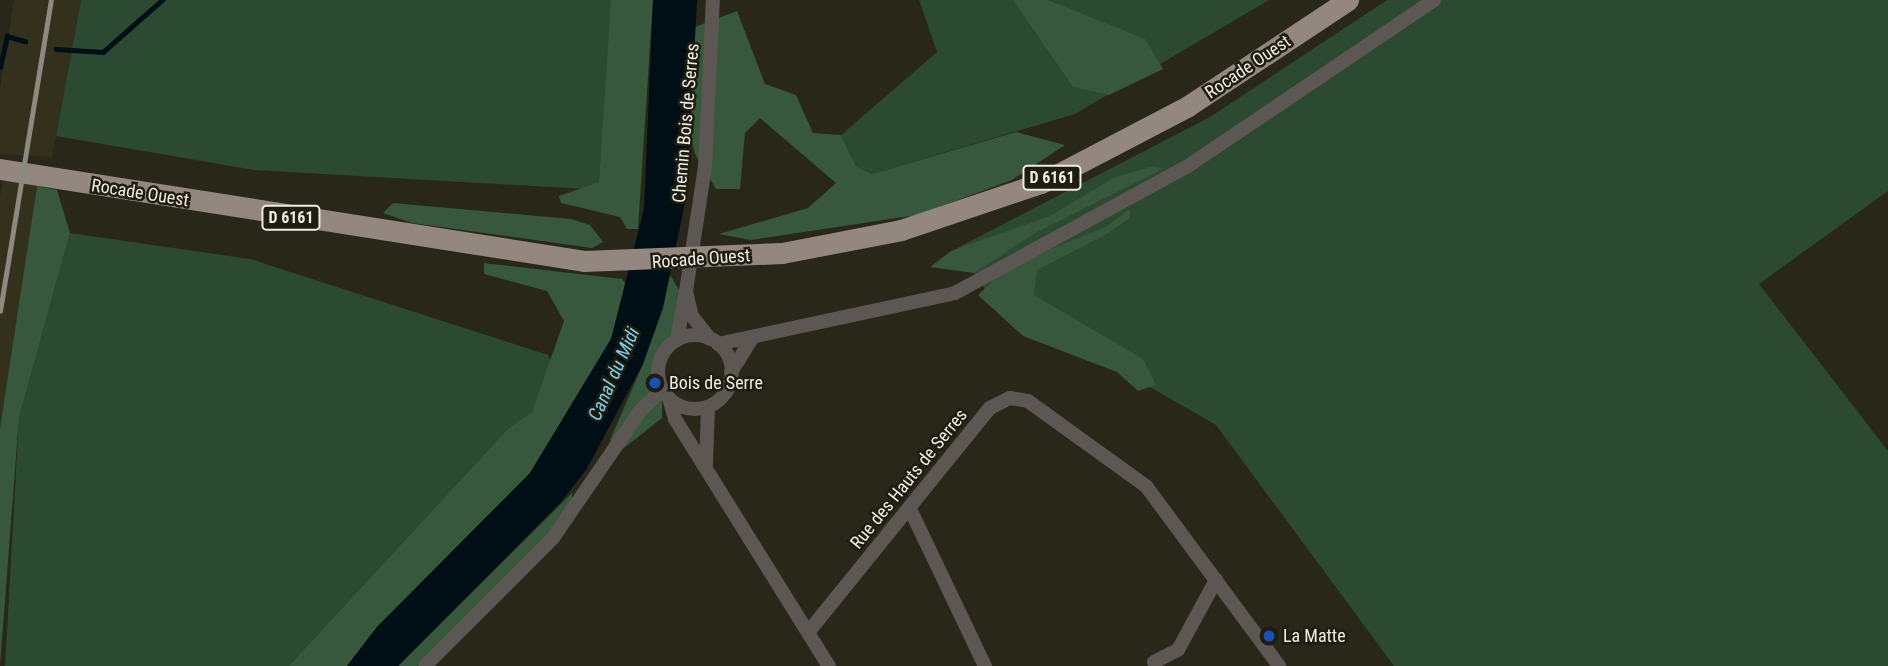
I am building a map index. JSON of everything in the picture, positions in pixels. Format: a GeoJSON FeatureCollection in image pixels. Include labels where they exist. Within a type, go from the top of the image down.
{"type":"FeatureCollection","features":[{"type":"Feature","properties":{"kind":"main road","name":"Rocade Ouest"},"geometry":{"type":"LineString","coordinates":[[0,169],[584,261],[716,259],[901,230],[1041,183],[1188,106],[1348,0]]}},
{"type":"Feature","properties":{"kind":"street","name":"Chemin Bois de Serres"},"geometry":{"type":"LineString","coordinates":[[677,340],[705,167],[713,0]]}},
{"type":"Feature","properties":{"kind":"street"},"geometry":{"type":"LineString","coordinates":[[829,666],[810,630],[706,465],[665,394],[661,357],[677,340],[714,342],[752,338],[788,324],[955,293],[1188,166],[1434,0]]}},
{"type":"Feature","properties":{"kind":"street","name":"Chemin Bois de Serres"},"geometry":{"type":"LineString","coordinates":[[686,291],[692,316],[714,342]]}},
{"type":"Feature","properties":{"kind":"street"},"geometry":{"type":"LineString","coordinates":[[665,394],[687,408],[708,407],[725,393],[732,372],[752,338]]}},
{"type":"Feature","properties":{"kind":"street"},"geometry":{"type":"LineString","coordinates":[[714,342],[732,372]]}},
{"type":"Feature","properties":{"kind":"street"},"geometry":{"type":"LineString","coordinates":[[425,666],[553,538],[640,411],[665,394]]}},
{"type":"Feature","properties":{"kind":"street","name":"Rue des Hauts de Serres"},"geometry":{"type":"LineString","coordinates":[[810,630],[911,511],[990,408],[1010,398],[1028,401],[1146,486],[1279,666]]}},
{"type":"Feature","properties":{"kind":"street"},"geometry":{"type":"LineString","coordinates":[[706,465],[708,407]]}},
{"type":"Feature","properties":{"kind":"street"},"geometry":{"type":"LineString","coordinates":[[911,511],[985,666]]}},
{"type":"Feature","properties":{"kind":"street"},"geometry":{"type":"LineString","coordinates":[[1154,662],[1178,650],[1216,580]]}},
{"type":"Feature","properties":{"kind":"shaded area"},"geometry":{"type":"Polygon","coordinates":[[[14,0],[81,0],[52,157],[0,154],[0,89],[14,0]]]}},
{"type":"Feature","properties":{"kind":"shaded area"},"geometry":{"type":"Polygon","coordinates":[[[3,179],[37,186],[0,428],[0,196],[3,179]]]}},
{"type":"Feature","properties":{"kind":"green space"},"geometry":{"type":"Polygon","coordinates":[[[81,0],[614,0],[599,182],[584,189],[254,170],[56,136],[81,0]]]}},
{"type":"Feature","properties":{"kind":"green space"},"geometry":{"type":"Polygon","coordinates":[[[611,0],[653,0],[638,229],[627,229],[620,217],[561,203],[559,196],[599,182],[611,0]]]}},
{"type":"Feature","properties":{"kind":"green space"},"geometry":{"type":"Polygon","coordinates":[[[919,0],[1269,0],[1075,114],[872,174],[856,166],[841,135],[937,52],[919,0]]]}},
{"type":"Feature","properties":{"kind":"green space"},"geometry":{"type":"Polygon","coordinates":[[[1013,0],[1048,0],[1145,39],[1163,69],[1109,95],[1073,87],[1013,0]]]}},
{"type":"Feature","properties":{"kind":"green space"},"geometry":{"type":"Polygon","coordinates":[[[1387,0],[1888,0],[1888,191],[1759,284],[1888,451],[1888,666],[1394,666],[1216,425],[988,294],[957,248],[1210,117],[1387,0]]]}},
{"type":"Feature","properties":{"kind":"green space"},"geometry":{"type":"Polygon","coordinates":[[[737,11],[765,84],[796,95],[813,133],[841,135],[856,166],[872,174],[1016,132],[1065,145],[1012,180],[917,215],[751,240],[719,234],[808,208],[836,183],[760,118],[745,133],[740,189],[716,189],[695,154],[690,135],[695,27],[737,11]]]}},
{"type":"Feature","properties":{"kind":"green space"},"geometry":{"type":"Polygon","coordinates":[[[1154,166],[1163,169],[1037,232],[974,273],[930,267],[951,251],[1050,216],[1115,177],[1154,166]]]}},
{"type":"Feature","properties":{"kind":"green space"},"geometry":{"type":"Polygon","coordinates":[[[37,186],[57,190],[70,233],[19,418],[0,666],[0,428],[37,186]]]}},
{"type":"Feature","properties":{"kind":"green space"},"geometry":{"type":"Polygon","coordinates":[[[393,203],[571,219],[590,225],[603,242],[592,248],[412,223],[383,213],[393,203]]]}},
{"type":"Feature","properties":{"kind":"green space"},"geometry":{"type":"Polygon","coordinates":[[[1130,209],[1130,218],[1105,235],[1037,270],[1034,295],[1143,359],[1156,385],[1138,391],[1117,372],[1023,336],[978,295],[1008,267],[1107,226],[1130,209]]]}},
{"type":"Feature","properties":{"kind":"green space"},"geometry":{"type":"Polygon","coordinates":[[[70,233],[250,259],[548,355],[552,364],[535,408],[444,518],[300,666],[5,666],[19,418],[70,233]]]}},
{"type":"Feature","properties":{"kind":"green space"},"geometry":{"type":"Polygon","coordinates":[[[484,263],[622,279],[628,287],[611,339],[530,473],[377,627],[347,666],[289,666],[508,429],[532,412],[564,321],[547,291],[484,274],[484,263]]]}},
{"type":"Feature","properties":{"kind":"green space"},"geometry":{"type":"Polygon","coordinates":[[[670,275],[681,293],[672,333],[662,349],[662,418],[624,448],[610,440],[643,364],[670,275]]]}},
{"type":"Feature","properties":{"kind":"green space"},"geometry":{"type":"Polygon","coordinates":[[[572,493],[573,514],[417,666],[398,666],[572,493]]]}},
{"type":"Feature","properties":{"kind":"water","name":"Canal du Midi"},"geometry":{"type":"Polygon","coordinates":[[[653,0],[697,0],[687,193],[663,308],[643,364],[586,470],[560,503],[398,666],[347,666],[377,627],[530,473],[611,339],[644,209],[653,0]]]}},
{"type":"Feature","properties":{"kind":"waterway"},"geometry":{"type":"LineString","coordinates":[[56,49],[103,52],[162,0]]}},
{"type":"Feature","properties":{"kind":"waterway"},"geometry":{"type":"LineString","coordinates":[[0,67],[7,36],[25,41]]}},
{"type":"Feature","properties":{"kind":"railway"},"geometry":{"type":"LineString","coordinates":[[0,311],[51,0]]}},
{"type":"Feature","properties":{"kind":"place","name":"Bois de Serre"},"geometry":{"type":"Point","coordinates":[655,383]}},
{"type":"Feature","properties":{"kind":"place","name":"La Matte"},"geometry":{"type":"Point","coordinates":[1269,636]}}]}
